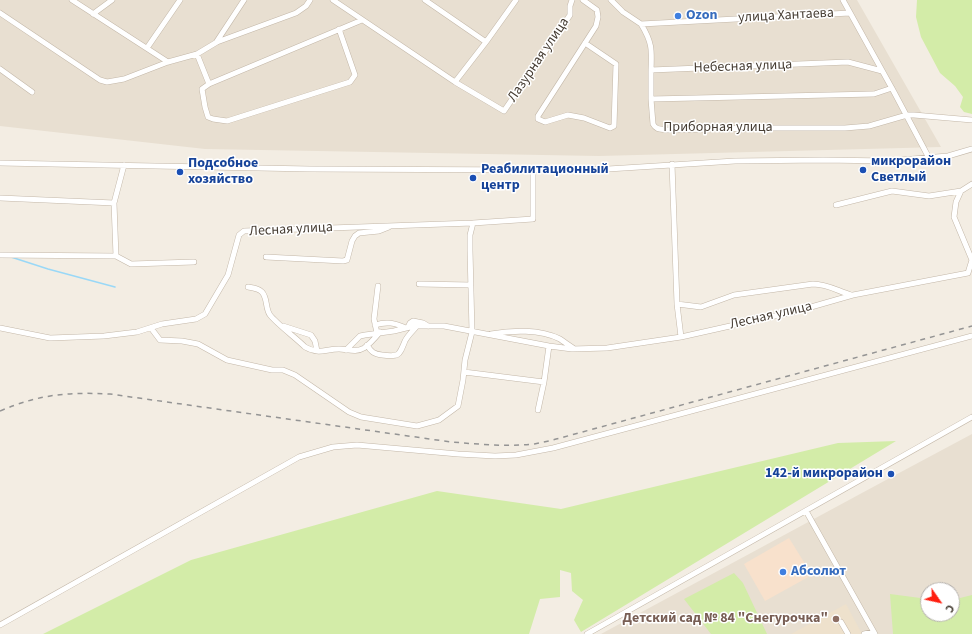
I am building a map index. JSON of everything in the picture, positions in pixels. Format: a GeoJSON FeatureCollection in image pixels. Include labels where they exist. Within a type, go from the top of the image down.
{"type":"FeatureCollection","features":[{"type":"Feature","properties":{"kind":"street"},"geometry":{"type":"LineString","coordinates":[[72,0],[168,62]]}},
{"type":"Feature","properties":{"kind":"street"},"geometry":{"type":"LineString","coordinates":[[94,14],[112,0]]}},
{"type":"Feature","properties":{"kind":"street"},"geometry":{"type":"LineString","coordinates":[[146,48],[180,0]]}},
{"type":"Feature","properties":{"kind":"street"},"geometry":{"type":"LineString","coordinates":[[217,42],[244,0]]}},
{"type":"Feature","properties":{"kind":"street"},"geometry":{"type":"LineString","coordinates":[[0,13],[100,80],[107,82],[124,79],[168,62],[197,54],[217,42],[296,13],[306,6],[310,0]]}},
{"type":"Feature","properties":{"kind":"street","name":"Лазурная улица"},"geometry":{"type":"LineString","coordinates":[[334,0],[455,82],[504,110],[507,108],[570,15],[572,0]]}},
{"type":"Feature","properties":{"kind":"street"},"geometry":{"type":"LineString","coordinates":[[424,0],[486,42]]}},
{"type":"Feature","properties":{"kind":"street"},"geometry":{"type":"LineString","coordinates":[[455,82],[516,0]]}},
{"type":"Feature","properties":{"kind":"street"},"geometry":{"type":"LineString","coordinates":[[583,0],[597,10],[598,17],[596,26],[585,43],[538,116],[538,119],[545,122],[568,115],[584,118],[610,128],[614,126],[616,64],[585,43]]}},
{"type":"Feature","properties":{"kind":"street"},"geometry":{"type":"LineString","coordinates":[[611,0],[623,12],[641,24],[649,38],[652,51],[650,100]]}},
{"type":"Feature","properties":{"kind":"street"},"geometry":{"type":"LineString","coordinates":[[843,0],[907,115],[929,158]]}},
{"type":"Feature","properties":{"kind":"street","name":"улица Хантаева"},"geometry":{"type":"LineString","coordinates":[[641,24],[850,13]]}},
{"type":"Feature","properties":{"kind":"street"},"geometry":{"type":"LineString","coordinates":[[338,29],[355,75],[350,82],[227,121],[208,117],[204,107],[202,89],[209,84],[338,29],[362,20]]}},
{"type":"Feature","properties":{"kind":"street"},"geometry":{"type":"LineString","coordinates":[[197,54],[209,84]]}},
{"type":"Feature","properties":{"kind":"street","name":"Небесная улица"},"geometry":{"type":"LineString","coordinates":[[651,70],[848,62],[882,71]]}},
{"type":"Feature","properties":{"kind":"street"},"geometry":{"type":"LineString","coordinates":[[0,69],[32,92]]}},
{"type":"Feature","properties":{"kind":"street"},"geometry":{"type":"LineString","coordinates":[[0,75],[7,74]]}},
{"type":"Feature","properties":{"kind":"street","name":"Приборная улица"},"geometry":{"type":"LineString","coordinates":[[892,88],[874,94],[650,100],[654,127],[667,130],[845,128],[869,126],[907,115]]}},
{"type":"Feature","properties":{"kind":"street"},"geometry":{"type":"LineString","coordinates":[[907,115],[972,120]]}},
{"type":"Feature","properties":{"kind":"street"},"geometry":{"type":"LineString","coordinates":[[0,162],[310,169],[608,169],[735,161],[888,161],[948,156],[972,149]]}},
{"type":"Feature","properties":{"kind":"street"},"geometry":{"type":"LineString","coordinates":[[672,164],[677,304],[681,337]]}},
{"type":"Feature","properties":{"kind":"street"},"geometry":{"type":"LineString","coordinates":[[116,256],[114,203],[124,165]]}},
{"type":"Feature","properties":{"kind":"street","name":"Лесная улица"},"geometry":{"type":"LineString","coordinates":[[0,328],[50,338],[104,336],[137,332],[162,324],[196,319],[205,314],[228,275],[239,235],[244,232],[472,223],[534,219],[533,170]]}},
{"type":"Feature","properties":{"kind":"street"},"geometry":{"type":"LineString","coordinates":[[836,205],[892,191],[929,196],[961,191],[972,184]]}},
{"type":"Feature","properties":{"kind":"street","name":"Лесная улица"},"geometry":{"type":"LineString","coordinates":[[346,350],[360,336],[417,326],[444,326],[549,346],[575,349],[607,348],[681,337],[796,311],[853,295],[968,273],[972,260],[954,217],[956,202],[961,191]]}},
{"type":"Feature","properties":{"kind":"street"},"geometry":{"type":"LineString","coordinates":[[0,198],[114,203]]}},
{"type":"Feature","properties":{"kind":"street"},"geometry":{"type":"LineString","coordinates":[[151,328],[160,340],[182,341],[198,344],[227,360],[272,370],[283,370],[295,375],[349,412],[361,417],[417,426],[439,420],[458,406],[465,360],[472,332],[470,235],[472,223]]}},
{"type":"Feature","properties":{"kind":"street"},"geometry":{"type":"LineString","coordinates":[[266,257],[343,261],[347,260],[352,241],[359,233],[379,232],[392,226]]}},
{"type":"Feature","properties":{"kind":"street"},"geometry":{"type":"LineString","coordinates":[[0,255],[116,256],[131,264],[194,262]]}},
{"type":"Feature","properties":{"kind":"street"},"geometry":{"type":"LineString","coordinates":[[419,284],[471,285]]}},
{"type":"Feature","properties":{"kind":"street"},"geometry":{"type":"LineString","coordinates":[[677,304],[701,307],[734,295],[813,284],[822,284],[840,292],[853,295]]}},
{"type":"Feature","properties":{"kind":"street"},"geometry":{"type":"LineString","coordinates":[[248,287],[257,288],[263,293],[266,299],[266,308],[271,316],[305,347],[322,352],[336,349],[356,350],[367,345],[379,333],[375,325],[374,313],[378,286]]}},
{"type":"Feature","properties":{"kind":"street"},"geometry":{"type":"LineString","coordinates":[[375,325],[382,322],[389,322],[407,328],[413,321],[429,326]]}},
{"type":"Feature","properties":{"kind":"street"},"geometry":{"type":"LineString","coordinates":[[282,326],[311,336],[315,341],[317,351]]}},
{"type":"Feature","properties":{"kind":"street"},"geometry":{"type":"LineString","coordinates":[[367,345],[371,352],[375,354],[392,356],[399,354],[403,349],[409,334],[417,326]]}},
{"type":"Feature","properties":{"kind":"street"},"geometry":{"type":"LineString","coordinates":[[486,334],[503,332],[539,333],[560,339],[575,349]]}},
{"type":"Feature","properties":{"kind":"street"},"geometry":{"type":"LineString","coordinates":[[0,625],[299,457],[333,447],[358,445],[458,454],[495,456],[516,455],[553,448],[972,336]]}},
{"type":"Feature","properties":{"kind":"street"},"geometry":{"type":"LineString","coordinates":[[538,410],[549,346]]}},
{"type":"Feature","properties":{"kind":"street"},"geometry":{"type":"LineString","coordinates":[[464,372],[544,382]]}},
{"type":"Feature","properties":{"kind":"street"},"geometry":{"type":"LineString","coordinates":[[587,634],[972,417]]}},
{"type":"Feature","properties":{"kind":"street"},"geometry":{"type":"LineString","coordinates":[[806,511],[874,633],[864,634]]}},
{"type":"Feature","properties":{"kind":"street"},"geometry":{"type":"LineString","coordinates":[[841,622],[848,634]]}},
{"type":"Feature","properties":{"kind":"shaded area"},"geometry":{"type":"Polygon","coordinates":[[[0,0],[857,0],[941,147],[599,156],[205,149],[0,126],[0,0]]]}},
{"type":"Feature","properties":{"kind":"shaded area","name":"142-й микрорайон"},"geometry":{"type":"Polygon","coordinates":[[[972,434],[972,634],[601,634],[886,480],[972,434]]]}},
{"type":"Feature","properties":{"kind":"shaded area"},"geometry":{"type":"Polygon","coordinates":[[[789,538],[812,575],[765,601],[744,564],[789,538]]]}},
{"type":"Feature","properties":{"kind":"shaded area","name":"Детский сад № 84 \"Снегурочка\""},"geometry":{"type":"Polygon","coordinates":[[[846,604],[862,634],[791,634],[846,604]]]}},
{"type":"Feature","properties":{"kind":"green space"},"geometry":{"type":"Polygon","coordinates":[[[917,0],[972,0],[972,114],[964,112],[960,107],[963,97],[955,86],[940,73],[921,37],[916,17],[917,0]]]}},
{"type":"Feature","properties":{"kind":"green space"},"geometry":{"type":"Polygon","coordinates":[[[896,441],[581,632],[574,620],[583,600],[572,591],[571,573],[560,570],[560,597],[540,599],[529,634],[43,634],[191,560],[437,491],[561,509],[838,443],[896,441]]]}},
{"type":"Feature","properties":{"kind":"green space"},"geometry":{"type":"Polygon","coordinates":[[[734,573],[743,583],[767,634],[711,634],[684,599],[734,573]]]}},
{"type":"Feature","properties":{"kind":"green space"},"geometry":{"type":"Polygon","coordinates":[[[890,594],[920,598],[920,622],[960,622],[960,598],[972,595],[972,634],[893,634],[890,594]]]}},
{"type":"Feature","properties":{"kind":"waterway"},"geometry":{"type":"LineString","coordinates":[[11,257],[48,269],[115,287]]}},
{"type":"Feature","properties":{"kind":"railway"},"geometry":{"type":"LineString","coordinates":[[0,411],[14,405],[54,395],[81,393],[110,394],[451,442],[524,445],[560,438],[972,326]]}},
{"type":"Feature","properties":{"kind":"place","name":"Ozon"},"geometry":{"type":"Point","coordinates":[678,16]}},
{"type":"Feature","properties":{"kind":"place","name":"микрорайон Светлый"},"geometry":{"type":"Point","coordinates":[863,170]}},
{"type":"Feature","properties":{"kind":"place","name":"Подсобное хозяйство"},"geometry":{"type":"Point","coordinates":[180,172]}},
{"type":"Feature","properties":{"kind":"place","name":"Реабилитационный центр"},"geometry":{"type":"Point","coordinates":[473,178]}},
{"type":"Feature","properties":{"kind":"place","name":"142-й микрорайон"},"geometry":{"type":"Point","coordinates":[891,474]}},
{"type":"Feature","properties":{"kind":"place","name":"Абсолют"},"geometry":{"type":"Point","coordinates":[783,572]}},
{"type":"Feature","properties":{"kind":"place","name":"Детский сад № 84 \"Снегурочка\""},"geometry":{"type":"Point","coordinates":[836,619]}}]}
